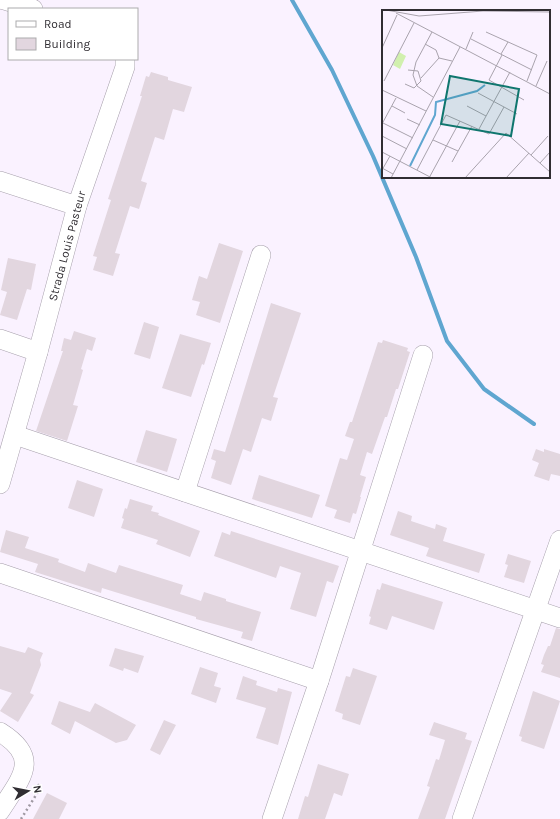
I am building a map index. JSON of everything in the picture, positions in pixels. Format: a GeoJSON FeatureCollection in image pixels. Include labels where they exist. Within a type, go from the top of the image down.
{"type":"FeatureCollection","features":[{"type":"Feature","properties":{"kind":"street"},"geometry":{"type":"LineString","coordinates":[[4,0],[30,8]]}},
{"type":"Feature","properties":{"kind":"street","name":"Strada Louis Pasteur"},"geometry":{"type":"LineString","coordinates":[[0,484],[38,352],[77,206],[125,67],[125,60]]}},
{"type":"Feature","properties":{"kind":"street"},"geometry":{"type":"LineString","coordinates":[[0,181],[77,206]]}},
{"type":"Feature","properties":{"kind":"street"},"geometry":{"type":"LineString","coordinates":[[184,492],[261,255]]}},
{"type":"Feature","properties":{"kind":"street"},"geometry":{"type":"LineString","coordinates":[[0,339],[38,352]]}},
{"type":"Feature","properties":{"kind":"street"},"geometry":{"type":"LineString","coordinates":[[272,819],[319,681],[423,355]]}},
{"type":"Feature","properties":{"kind":"street"},"geometry":{"type":"LineString","coordinates":[[15,435],[560,618]]}},
{"type":"Feature","properties":{"kind":"street"},"geometry":{"type":"LineString","coordinates":[[462,819],[534,610],[560,540]]}},
{"type":"Feature","properties":{"kind":"street"},"geometry":{"type":"LineString","coordinates":[[0,572],[319,681]]}},
{"type":"Feature","properties":{"kind":"street"},"geometry":{"type":"LineString","coordinates":[[0,732],[19,745],[24,754],[25,766],[22,775],[0,811]]}},
{"type":"Feature","properties":{"kind":"path"},"geometry":{"type":"LineString","coordinates":[[21,819],[41,787],[22,775]]}},
{"type":"Feature","properties":{"kind":"building"},"geometry":{"type":"Polygon","coordinates":[[[151,72],[168,77],[168,80],[192,87],[184,112],[173,109],[164,140],[155,137],[141,181],[147,183],[139,209],[130,206],[115,253],[120,254],[113,276],[93,270],[97,257],[93,256],[111,200],[108,199],[142,96],[140,96],[146,76],[149,77],[151,72]]]}},
{"type":"Feature","properties":{"kind":"building"},"geometry":{"type":"Polygon","coordinates":[[[219,243],[243,251],[220,323],[196,315],[200,302],[192,300],[199,276],[207,279],[219,243]]]}},
{"type":"Feature","properties":{"kind":"building"},"geometry":{"type":"Polygon","coordinates":[[[8,258],[36,264],[31,290],[27,289],[17,320],[0,315],[7,292],[1,290],[8,258]]]}},
{"type":"Feature","properties":{"kind":"building"},"geometry":{"type":"Polygon","coordinates":[[[271,303],[301,313],[273,397],[278,398],[271,421],[262,418],[251,452],[243,449],[231,485],[211,478],[216,461],[211,459],[214,449],[225,452],[271,303]]]}},
{"type":"Feature","properties":{"kind":"building"},"geometry":{"type":"Polygon","coordinates":[[[144,322],[159,327],[150,359],[134,354],[144,322]]]}},
{"type":"Feature","properties":{"kind":"building"},"geometry":{"type":"Polygon","coordinates":[[[74,331],[96,338],[92,351],[87,349],[81,369],[83,370],[73,405],[78,406],[67,441],[36,431],[63,351],[61,351],[64,338],[71,340],[74,331]]]}},
{"type":"Feature","properties":{"kind":"building"},"geometry":{"type":"Polygon","coordinates":[[[180,334],[211,343],[191,397],[162,388],[180,334]]]}},
{"type":"Feature","properties":{"kind":"building"},"geometry":{"type":"Polygon","coordinates":[[[383,340],[408,348],[407,351],[410,352],[398,389],[396,389],[387,417],[385,417],[372,454],[367,452],[360,475],[366,477],[356,514],[353,513],[350,523],[334,518],[337,510],[325,506],[340,458],[347,460],[354,439],[345,436],[350,422],[352,422],[378,342],[382,343],[383,340]]]}},
{"type":"Feature","properties":{"kind":"building"},"geometry":{"type":"Polygon","coordinates":[[[146,430],[177,439],[167,472],[136,462],[146,430]]]}},
{"type":"Feature","properties":{"kind":"building"},"geometry":{"type":"Polygon","coordinates":[[[536,449],[544,452],[544,449],[560,454],[560,476],[551,474],[549,481],[534,476],[539,463],[532,460],[536,449]]]}},
{"type":"Feature","properties":{"kind":"building"},"geometry":{"type":"Polygon","coordinates":[[[259,475],[320,495],[312,518],[252,499],[259,475]]]}},
{"type":"Feature","properties":{"kind":"building"},"geometry":{"type":"Polygon","coordinates":[[[77,480],[103,489],[94,517],[68,508],[77,480]]]}},
{"type":"Feature","properties":{"kind":"building"},"geometry":{"type":"Polygon","coordinates":[[[130,499],[153,506],[151,511],[159,513],[158,515],[200,531],[190,557],[156,544],[158,540],[121,528],[125,508],[127,509],[130,499]]]}},
{"type":"Feature","properties":{"kind":"building"},"geometry":{"type":"Polygon","coordinates":[[[398,511],[412,516],[411,521],[435,529],[436,524],[447,528],[443,541],[485,554],[479,573],[426,556],[429,548],[390,535],[398,511]]]}},
{"type":"Feature","properties":{"kind":"building"},"geometry":{"type":"Polygon","coordinates":[[[6,530],[29,537],[25,548],[59,559],[58,562],[85,572],[88,563],[116,573],[119,565],[183,585],[180,594],[201,601],[204,592],[226,599],[226,601],[261,612],[252,641],[241,638],[243,632],[196,619],[196,617],[102,588],[101,593],[35,572],[38,564],[0,552],[6,530]]]}},
{"type":"Feature","properties":{"kind":"building"},"geometry":{"type":"Polygon","coordinates":[[[231,531],[339,566],[333,583],[327,581],[316,617],[290,609],[301,573],[280,566],[276,578],[214,556],[222,532],[230,535],[231,531]]]}},
{"type":"Feature","properties":{"kind":"building"},"geometry":{"type":"Polygon","coordinates":[[[508,554],[531,561],[524,583],[504,577],[508,565],[505,564],[508,554]]]}},
{"type":"Feature","properties":{"kind":"building"},"geometry":{"type":"Polygon","coordinates":[[[382,583],[443,602],[434,630],[392,616],[387,630],[369,624],[371,617],[369,616],[377,589],[380,590],[382,583]]]}},
{"type":"Feature","properties":{"kind":"building"},"geometry":{"type":"Polygon","coordinates":[[[556,628],[560,629],[560,678],[541,672],[544,665],[541,664],[544,655],[548,646],[550,646],[556,628]]]}},
{"type":"Feature","properties":{"kind":"building"},"geometry":{"type":"Polygon","coordinates":[[[0,646],[25,653],[28,647],[43,653],[40,660],[41,665],[30,693],[34,695],[18,722],[0,711],[12,693],[0,689],[0,646]]]}},
{"type":"Feature","properties":{"kind":"building"},"geometry":{"type":"Polygon","coordinates":[[[115,648],[144,656],[138,673],[124,668],[123,671],[109,666],[115,648]]]}},
{"type":"Feature","properties":{"kind":"building"},"geometry":{"type":"Polygon","coordinates":[[[200,667],[218,673],[214,686],[221,688],[216,703],[191,694],[200,667]]]}},
{"type":"Feature","properties":{"kind":"building"},"geometry":{"type":"Polygon","coordinates":[[[353,668],[377,676],[360,725],[342,719],[343,714],[335,711],[346,676],[350,677],[353,668]]]}},
{"type":"Feature","properties":{"kind":"building"},"geometry":{"type":"Polygon","coordinates":[[[243,676],[257,681],[256,685],[277,692],[278,688],[292,692],[278,745],[256,738],[266,708],[236,699],[243,676]]]}},
{"type":"Feature","properties":{"kind":"building"},"geometry":{"type":"Polygon","coordinates":[[[533,691],[560,701],[544,749],[521,741],[522,737],[519,736],[533,691]]]}},
{"type":"Feature","properties":{"kind":"building"},"geometry":{"type":"Polygon","coordinates":[[[59,701],[90,712],[95,703],[136,725],[127,740],[116,743],[75,721],[70,734],[51,724],[59,701]]]}},
{"type":"Feature","properties":{"kind":"building"},"geometry":{"type":"Polygon","coordinates":[[[164,720],[176,725],[160,755],[150,750],[164,720]]]}},
{"type":"Feature","properties":{"kind":"building"},"geometry":{"type":"Polygon","coordinates":[[[434,722],[467,733],[465,739],[472,741],[445,819],[418,819],[430,787],[427,786],[436,759],[439,760],[445,740],[429,735],[434,722]]]}},
{"type":"Feature","properties":{"kind":"building"},"geometry":{"type":"Polygon","coordinates":[[[318,764],[349,774],[342,796],[334,793],[325,819],[298,819],[305,796],[308,797],[318,764]]]}},
{"type":"Feature","properties":{"kind":"building"},"geometry":{"type":"Polygon","coordinates":[[[47,793],[67,803],[59,819],[33,819],[47,793]]]}},
{"type":"Feature","properties":{"kind":"waterway"},"geometry":{"type":"LineString","coordinates":[[292,0],[332,70],[382,177]]}},
{"type":"Feature","properties":{"kind":"waterway"},"geometry":{"type":"LineString","coordinates":[[382,178],[416,257],[447,341],[484,389],[534,424]]}}]}
